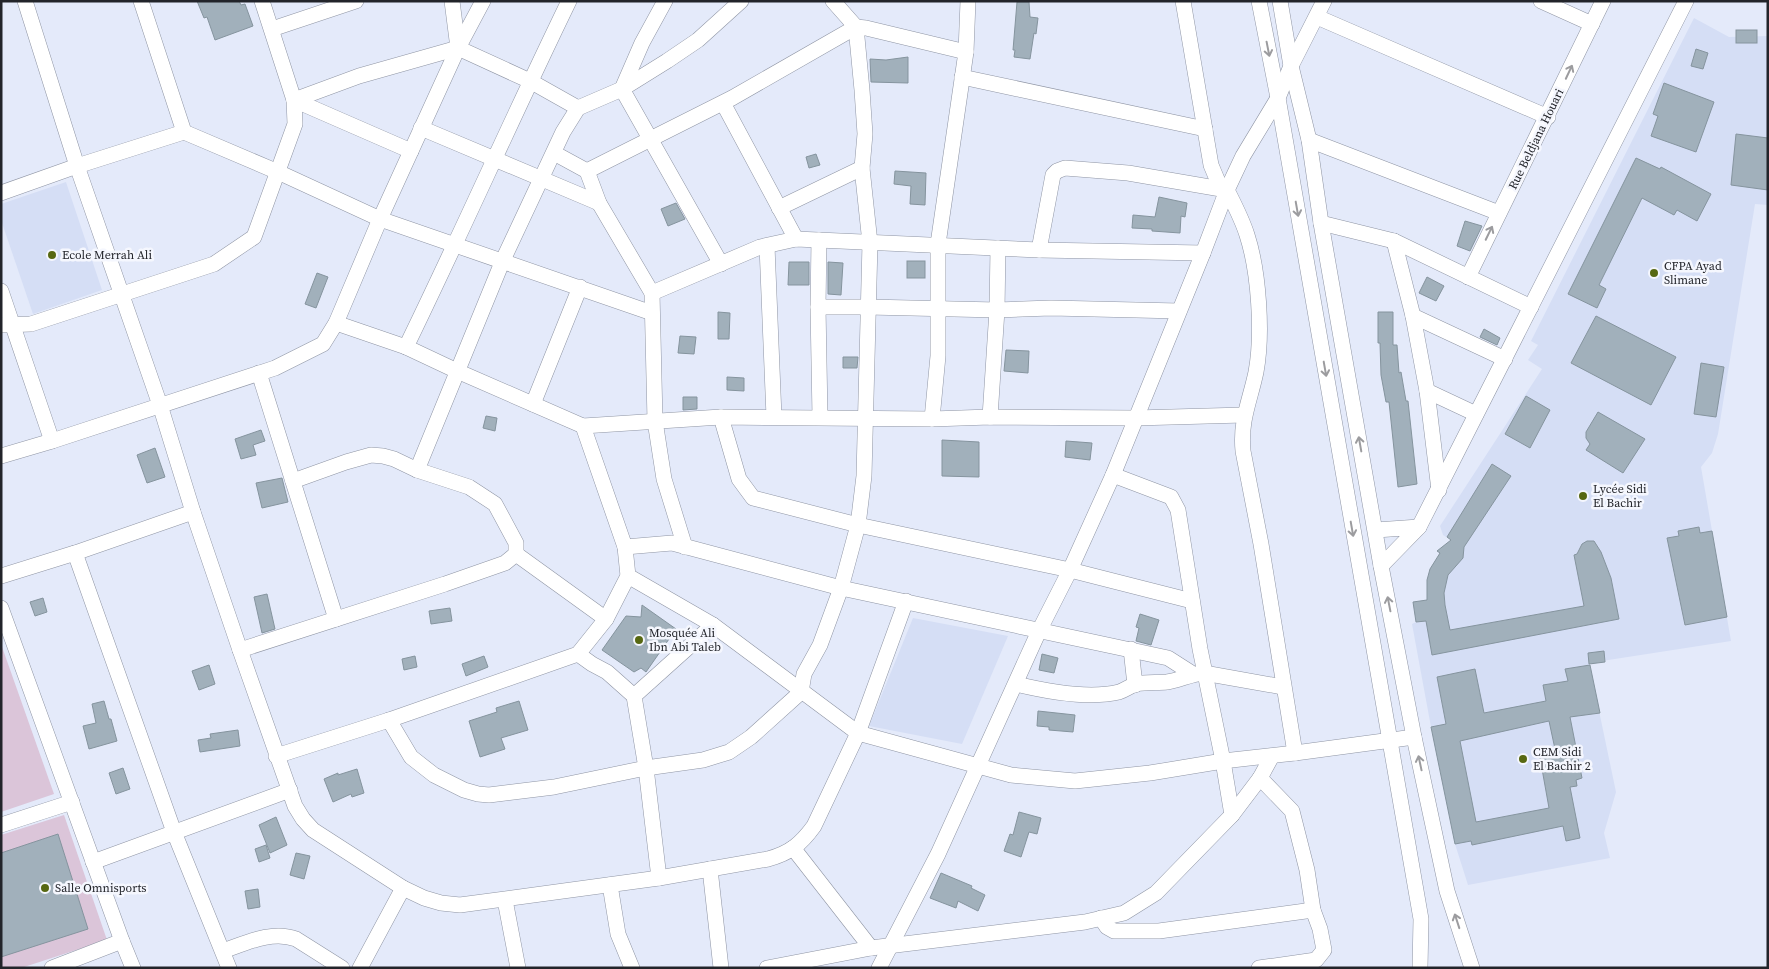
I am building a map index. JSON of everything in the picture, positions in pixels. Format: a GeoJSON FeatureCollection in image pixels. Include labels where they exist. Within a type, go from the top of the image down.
{"type":"FeatureCollection","features":[{"type":"Feature","properties":{"kind":"street"},"geometry":{"type":"LineString","coordinates":[[25,1],[77,166],[160,405],[193,512],[276,756],[295,806],[313,830],[404,888],[424,898],[441,903],[460,905],[659,878],[783,854],[805,838],[814,826],[858,733],[906,602]]}},
{"type":"Feature","properties":{"kind":"street"},"geometry":{"type":"LineString","coordinates":[[141,1],[184,132]]}},
{"type":"Feature","properties":{"kind":"street"},"geometry":{"type":"LineString","coordinates":[[7,325],[31,324],[214,264],[254,237],[296,124],[294,100],[262,1]]}},
{"type":"Feature","properties":{"kind":"street"},"geometry":{"type":"LineString","coordinates":[[272,29],[356,1]]}},
{"type":"Feature","properties":{"kind":"street"},"geometry":{"type":"LineString","coordinates":[[452,1],[458,48]]}},
{"type":"Feature","properties":{"kind":"street"},"geometry":{"type":"LineString","coordinates":[[1,456],[275,368],[323,344],[336,323],[421,128],[458,48],[483,1]]}},
{"type":"Feature","properties":{"kind":"street"},"geometry":{"type":"LineString","coordinates":[[406,347],[456,246],[530,81],[569,1]]}},
{"type":"Feature","properties":{"kind":"street"},"geometry":{"type":"LineString","coordinates":[[622,89],[642,43],[665,1]]}},
{"type":"Feature","properties":{"kind":"street"},"geometry":{"type":"LineString","coordinates":[[417,470],[503,260],[563,132],[578,108],[622,89],[698,40],[741,1]]}},
{"type":"Feature","properties":{"kind":"street"},"geometry":{"type":"LineString","coordinates":[[389,720],[411,757],[434,775],[464,790],[489,795],[554,787],[646,768],[703,760],[729,752],[751,737],[800,692],[804,674],[820,645],[841,588],[858,525],[864,476],[870,243],[862,168],[865,134],[856,27],[833,1]]}},
{"type":"Feature","properties":{"kind":"street"},"geometry":{"type":"LineString","coordinates":[[932,419],[938,356],[938,244],[966,52],[968,1]]}},
{"type":"Feature","properties":{"kind":"street"},"geometry":{"type":"LineString","coordinates":[[1183,1],[1211,165],[1248,236],[1257,284],[1259,322],[1256,372],[1244,415],[1243,451],[1261,544],[1295,754]]}},
{"type":"Feature","properties":{"kind":"street"},"geometry":{"type":"LineString","coordinates":[[1259,1],[1278,98],[1420,919],[1420,968]]}},
{"type":"Feature","properties":{"kind":"street"},"geometry":{"type":"LineString","coordinates":[[1280,1],[1291,66],[1309,140],[1321,223],[1381,566],[1414,737],[1447,891],[1472,968]]}},
{"type":"Feature","properties":{"kind":"street"},"geometry":{"type":"LineString","coordinates":[[879,968],[938,854],[1039,631],[1070,570],[1136,418],[1203,253],[1224,189],[1278,98],[1291,66],[1324,1]]}},
{"type":"Feature","properties":{"kind":"street"},"geometry":{"type":"LineString","coordinates":[[1541,1],[1592,24]]}},
{"type":"Feature","properties":{"kind":"street","name":"Rue Beldjana Houari"},"geometry":{"type":"LineString","coordinates":[[1468,277],[1548,117],[1603,1]]}},
{"type":"Feature","properties":{"kind":"street"},"geometry":{"type":"LineString","coordinates":[[1381,566],[1419,527],[1439,490],[1686,1]]}},
{"type":"Feature","properties":{"kind":"street"},"geometry":{"type":"LineString","coordinates":[[1317,17],[1548,117]]}},
{"type":"Feature","properties":{"kind":"street"},"geometry":{"type":"LineString","coordinates":[[587,171],[724,103],[856,27],[966,52]]}},
{"type":"Feature","properties":{"kind":"street"},"geometry":{"type":"LineString","coordinates":[[294,100],[359,76],[458,48],[530,81],[578,108]]}},
{"type":"Feature","properties":{"kind":"street"},"geometry":{"type":"LineString","coordinates":[[962,77],[1205,128]]}},
{"type":"Feature","properties":{"kind":"street"},"geometry":{"type":"LineString","coordinates":[[622,89],[721,264]]}},
{"type":"Feature","properties":{"kind":"street"},"geometry":{"type":"LineString","coordinates":[[294,100],[411,151]]}},
{"type":"Feature","properties":{"kind":"street"},"geometry":{"type":"LineString","coordinates":[[724,103],[796,240]]}},
{"type":"Feature","properties":{"kind":"street"},"geometry":{"type":"LineString","coordinates":[[421,128],[599,203]]}},
{"type":"Feature","properties":{"kind":"street"},"geometry":{"type":"LineString","coordinates":[[1,193],[77,166],[184,132],[278,172],[380,219],[652,313]]}},
{"type":"Feature","properties":{"kind":"street"},"geometry":{"type":"LineString","coordinates":[[1309,140],[1499,213]]}},
{"type":"Feature","properties":{"kind":"street"},"geometry":{"type":"LineString","coordinates":[[554,153],[587,171],[599,203],[652,293],[655,421],[664,479],[685,547]]}},
{"type":"Feature","properties":{"kind":"street"},"geometry":{"type":"LineString","coordinates":[[779,208],[862,168]]}},
{"type":"Feature","properties":{"kind":"street"},"geometry":{"type":"LineString","coordinates":[[1039,250],[1053,176],[1065,168],[1128,173],[1224,189]]}},
{"type":"Feature","properties":{"kind":"street"},"geometry":{"type":"LineString","coordinates":[[1321,223],[1394,241],[1531,307]]}},
{"type":"Feature","properties":{"kind":"street"},"geometry":{"type":"LineString","coordinates":[[652,293],[767,246],[796,240],[938,244],[1039,250],[1203,253]]}},
{"type":"Feature","properties":{"kind":"street"},"geometry":{"type":"LineString","coordinates":[[819,240],[820,417]]}},
{"type":"Feature","properties":{"kind":"street"},"geometry":{"type":"LineString","coordinates":[[1394,241],[1413,316],[1427,391],[1439,490]]}},
{"type":"Feature","properties":{"kind":"street"},"geometry":{"type":"LineString","coordinates":[[767,246],[774,416]]}},
{"type":"Feature","properties":{"kind":"street"},"geometry":{"type":"LineString","coordinates":[[990,418],[997,310],[998,248]]}},
{"type":"Feature","properties":{"kind":"street"},"geometry":{"type":"LineString","coordinates":[[532,404],[580,288]]}},
{"type":"Feature","properties":{"kind":"street"},"geometry":{"type":"LineString","coordinates":[[1,291],[7,325],[52,441]]}},
{"type":"Feature","properties":{"kind":"street"},"geometry":{"type":"LineString","coordinates":[[818,307],[997,310],[1051,308],[1179,311]]}},
{"type":"Feature","properties":{"kind":"street"},"geometry":{"type":"LineString","coordinates":[[1413,316],[1505,359]]}},
{"type":"Feature","properties":{"kind":"street"},"geometry":{"type":"LineString","coordinates":[[336,323],[406,347],[456,371],[583,426],[721,417],[774,416],[932,419],[1136,418],[1244,415]]}},
{"type":"Feature","properties":{"kind":"street"},"geometry":{"type":"LineString","coordinates":[[259,373],[336,619]]}},
{"type":"Feature","properties":{"kind":"street"},"geometry":{"type":"LineString","coordinates":[[1427,391],[1476,414]]}},
{"type":"Feature","properties":{"kind":"street"},"geometry":{"type":"LineString","coordinates":[[721,417],[739,479],[752,498],[858,525],[1070,570],[1192,601]]}},
{"type":"Feature","properties":{"kind":"street"},"geometry":{"type":"LineString","coordinates":[[276,756],[389,720],[578,654],[606,619],[628,576],[625,547],[583,426]]}},
{"type":"Feature","properties":{"kind":"street"},"geometry":{"type":"LineString","coordinates":[[293,481],[371,455],[394,459],[417,470],[469,487],[495,504],[516,543],[516,554]]}},
{"type":"Feature","properties":{"kind":"street"},"geometry":{"type":"LineString","coordinates":[[1112,475],[1171,497],[1178,510],[1192,601],[1199,674],[1223,761],[1232,815]]}},
{"type":"Feature","properties":{"kind":"street"},"geometry":{"type":"LineString","coordinates":[[1,576],[75,553],[193,512]]}},
{"type":"Feature","properties":{"kind":"street"},"geometry":{"type":"LineString","coordinates":[[1376,530],[1419,527]]}},
{"type":"Feature","properties":{"kind":"street"},"geometry":{"type":"LineString","coordinates":[[625,547],[672,543],[841,588],[1039,631],[1131,648],[1168,658],[1199,674],[1283,687]]}},
{"type":"Feature","properties":{"kind":"street"},"geometry":{"type":"LineString","coordinates":[[75,553],[174,832],[223,951],[228,968]]}},
{"type":"Feature","properties":{"kind":"street"},"geometry":{"type":"LineString","coordinates":[[516,554],[606,619]]}},
{"type":"Feature","properties":{"kind":"street"},"geometry":{"type":"LineString","coordinates":[[240,650],[483,571],[505,563],[516,554]]}},
{"type":"Feature","properties":{"kind":"street"},"geometry":{"type":"LineString","coordinates":[[628,576],[713,625],[800,692],[858,733],[1011,775],[1075,781],[1150,773],[1223,761],[1295,754],[1414,737]]}},
{"type":"Feature","properties":{"kind":"street"},"geometry":{"type":"LineString","coordinates":[[1,608],[133,968]]}},
{"type":"Feature","properties":{"kind":"street"},"geometry":{"type":"LineString","coordinates":[[634,696],[713,625]]}},
{"type":"Feature","properties":{"kind":"street"},"geometry":{"type":"LineString","coordinates":[[1131,648],[1135,685]]}},
{"type":"Feature","properties":{"kind":"street"},"geometry":{"type":"LineString","coordinates":[[578,654],[607,672],[634,696],[646,768],[659,878]]}},
{"type":"Feature","properties":{"kind":"street"},"geometry":{"type":"LineString","coordinates":[[1016,684],[1041,690],[1102,694],[1119,692],[1135,685],[1168,682],[1199,674]]}},
{"type":"Feature","properties":{"kind":"street"},"geometry":{"type":"LineString","coordinates":[[767,968],[871,948],[1124,914],[1156,893],[1232,815],[1260,778],[1272,756]]}},
{"type":"Feature","properties":{"kind":"street"},"geometry":{"type":"LineString","coordinates":[[1259,968],[1316,960],[1324,950],[1320,929],[1312,910],[1307,870],[1292,811],[1260,778]]}},
{"type":"Feature","properties":{"kind":"street"},"geometry":{"type":"LineString","coordinates":[[93,862],[290,790]]}},
{"type":"Feature","properties":{"kind":"street"},"geometry":{"type":"LineString","coordinates":[[1,825],[72,802]]}},
{"type":"Feature","properties":{"kind":"street"},"geometry":{"type":"LineString","coordinates":[[793,848],[871,948]]}},
{"type":"Feature","properties":{"kind":"street"},"geometry":{"type":"LineString","coordinates":[[710,869],[721,968]]}},
{"type":"Feature","properties":{"kind":"street"},"geometry":{"type":"LineString","coordinates":[[610,885],[618,934],[632,968]]}},
{"type":"Feature","properties":{"kind":"street"},"geometry":{"type":"LineString","coordinates":[[360,968],[404,888]]}},
{"type":"Feature","properties":{"kind":"street"},"geometry":{"type":"LineString","coordinates":[[505,900],[518,968]]}},
{"type":"Feature","properties":{"kind":"street"},"geometry":{"type":"LineString","coordinates":[[1101,918],[1107,927],[1114,931],[1159,931],[1312,910]]}},
{"type":"Feature","properties":{"kind":"street"},"geometry":{"type":"LineString","coordinates":[[223,951],[263,938],[280,935],[288,936],[342,968]]}},
{"type":"Feature","properties":{"kind":"street"},"geometry":{"type":"LineString","coordinates":[[52,968],[122,941]]}},
{"type":"Feature","properties":{"kind":"shaded area"},"geometry":{"type":"Polygon","coordinates":[[[1694,18],[1729,37],[1768,36],[1768,205],[1755,204],[1718,434],[1712,453],[1701,467],[1731,641],[1589,663],[1616,792],[1604,833],[1610,858],[1468,885],[1455,844],[1431,727],[1412,624],[1416,622],[1413,602],[1427,600],[1427,580],[1430,569],[1441,554],[1437,551],[1451,540],[1443,535],[1440,526],[1542,369],[1528,360],[1538,345],[1531,341],[1694,18]]]}},
{"type":"Feature","properties":{"kind":"shaded area","name":"Ecole Merrah Ali"},"geometry":{"type":"Polygon","coordinates":[[[66,182],[102,290],[33,314],[1,220],[1,204],[66,182]]]}},
{"type":"Feature","properties":{"kind":"shaded area"},"geometry":{"type":"Polygon","coordinates":[[[913,618],[1008,636],[962,744],[869,726],[913,618]]]}},
{"type":"Feature","properties":{"kind":"shaded area"},"geometry":{"type":"Polygon","coordinates":[[[1,644],[54,794],[1,812],[1,644]]]}},
{"type":"Feature","properties":{"kind":"shaded area","name":"Salle Omnisports"},"geometry":{"type":"Polygon","coordinates":[[[64,815],[107,940],[21,968],[1,968],[1,835],[64,815]]]}},
{"type":"Feature","properties":{"kind":"building"},"geometry":{"type":"Polygon","coordinates":[[[197,1],[239,1],[241,5],[245,4],[253,26],[215,40],[207,17],[204,18],[197,1]]]}},
{"type":"Feature","properties":{"kind":"building"},"geometry":{"type":"Polygon","coordinates":[[[1017,2],[1029,2],[1030,17],[1038,18],[1030,59],[1014,57],[1017,2]]]}},
{"type":"Feature","properties":{"kind":"building"},"geometry":{"type":"Polygon","coordinates":[[[1736,30],[1757,30],[1757,43],[1736,43],[1736,30]]]}},
{"type":"Feature","properties":{"kind":"building"},"geometry":{"type":"Polygon","coordinates":[[[1696,49],[1708,53],[1703,69],[1691,66],[1696,49]]]}},
{"type":"Feature","properties":{"kind":"building"},"geometry":{"type":"Polygon","coordinates":[[[908,57],[908,83],[871,82],[870,59],[886,60],[908,57]]]}},
{"type":"Feature","properties":{"kind":"building"},"geometry":{"type":"Polygon","coordinates":[[[1664,83],[1714,102],[1696,152],[1651,136],[1658,116],[1653,114],[1664,83]]]}},
{"type":"Feature","properties":{"kind":"building"},"geometry":{"type":"Polygon","coordinates":[[[1736,134],[1768,138],[1768,190],[1731,185],[1736,134]]]}},
{"type":"Feature","properties":{"kind":"building"},"geometry":{"type":"Polygon","coordinates":[[[816,154],[820,165],[809,168],[806,157],[816,154]]]}},
{"type":"Feature","properties":{"kind":"building"},"geometry":{"type":"Polygon","coordinates":[[[1636,158],[1660,169],[1661,167],[1711,194],[1697,221],[1677,210],[1674,215],[1642,198],[1599,285],[1606,289],[1597,308],[1568,294],[1636,158]]]}},
{"type":"Feature","properties":{"kind":"building"},"geometry":{"type":"Polygon","coordinates":[[[895,171],[926,173],[925,205],[910,204],[911,186],[894,184],[895,171]]]}},
{"type":"Feature","properties":{"kind":"building"},"geometry":{"type":"Polygon","coordinates":[[[1159,197],[1187,203],[1185,217],[1181,216],[1180,233],[1132,228],[1133,215],[1155,217],[1159,197]]]}},
{"type":"Feature","properties":{"kind":"building"},"geometry":{"type":"Polygon","coordinates":[[[676,203],[685,219],[668,226],[661,209],[676,203]]]}},
{"type":"Feature","properties":{"kind":"building"},"geometry":{"type":"Polygon","coordinates":[[[1465,221],[1482,226],[1470,251],[1457,246],[1465,221]]]}},
{"type":"Feature","properties":{"kind":"building"},"geometry":{"type":"Polygon","coordinates":[[[907,261],[925,261],[925,278],[907,278],[907,261]]]}},
{"type":"Feature","properties":{"kind":"building"},"geometry":{"type":"Polygon","coordinates":[[[789,262],[809,262],[809,285],[788,285],[789,262]]]}},
{"type":"Feature","properties":{"kind":"building"},"geometry":{"type":"Polygon","coordinates":[[[828,262],[843,263],[841,295],[828,294],[828,262]]]}},
{"type":"Feature","properties":{"kind":"building"},"geometry":{"type":"Polygon","coordinates":[[[317,273],[328,277],[316,308],[305,304],[317,273]]]}},
{"type":"Feature","properties":{"kind":"building"},"geometry":{"type":"Polygon","coordinates":[[[1427,277],[1444,286],[1436,301],[1419,293],[1427,277]]]}},
{"type":"Feature","properties":{"kind":"building"},"geometry":{"type":"Polygon","coordinates":[[[718,312],[730,313],[729,339],[718,339],[718,312]]]}},
{"type":"Feature","properties":{"kind":"building"},"geometry":{"type":"Polygon","coordinates":[[[1378,312],[1393,312],[1393,345],[1397,345],[1399,373],[1401,372],[1406,401],[1408,401],[1417,484],[1398,487],[1389,402],[1386,402],[1381,375],[1378,312]]]}},
{"type":"Feature","properties":{"kind":"building"},"geometry":{"type":"Polygon","coordinates":[[[1596,316],[1676,357],[1651,405],[1571,363],[1596,316]]]}},
{"type":"Feature","properties":{"kind":"building"},"geometry":{"type":"Polygon","coordinates":[[[1484,329],[1500,338],[1497,345],[1480,337],[1484,329]]]}},
{"type":"Feature","properties":{"kind":"building"},"geometry":{"type":"Polygon","coordinates":[[[680,336],[696,337],[694,354],[678,353],[680,336]]]}},
{"type":"Feature","properties":{"kind":"building"},"geometry":{"type":"Polygon","coordinates":[[[1006,350],[1029,351],[1028,373],[1004,371],[1006,350]]]}},
{"type":"Feature","properties":{"kind":"building"},"geometry":{"type":"Polygon","coordinates":[[[843,357],[858,357],[857,368],[843,368],[843,357]]]}},
{"type":"Feature","properties":{"kind":"building"},"geometry":{"type":"Polygon","coordinates":[[[1701,363],[1724,367],[1716,417],[1694,414],[1701,363]]]}},
{"type":"Feature","properties":{"kind":"building"},"geometry":{"type":"Polygon","coordinates":[[[727,377],[744,378],[744,391],[727,390],[727,377]]]}},
{"type":"Feature","properties":{"kind":"building"},"geometry":{"type":"Polygon","coordinates":[[[1526,396],[1550,410],[1530,448],[1505,434],[1526,396]]]}},
{"type":"Feature","properties":{"kind":"building"},"geometry":{"type":"Polygon","coordinates":[[[683,397],[697,397],[697,409],[683,410],[683,397]]]}},
{"type":"Feature","properties":{"kind":"building"},"geometry":{"type":"Polygon","coordinates":[[[1598,412],[1645,439],[1623,473],[1586,450],[1590,444],[1586,438],[1586,432],[1598,412]]]}},
{"type":"Feature","properties":{"kind":"building"},"geometry":{"type":"Polygon","coordinates":[[[486,416],[497,418],[495,431],[483,428],[486,416]]]}},
{"type":"Feature","properties":{"kind":"building"},"geometry":{"type":"Polygon","coordinates":[[[261,430],[265,441],[253,445],[256,455],[241,459],[235,439],[261,430]]]}},
{"type":"Feature","properties":{"kind":"building"},"geometry":{"type":"Polygon","coordinates":[[[942,440],[979,442],[979,477],[942,476],[942,440]]]}},
{"type":"Feature","properties":{"kind":"building"},"geometry":{"type":"Polygon","coordinates":[[[1066,441],[1092,443],[1090,460],[1065,457],[1066,441]]]}},
{"type":"Feature","properties":{"kind":"building"},"geometry":{"type":"Polygon","coordinates":[[[155,448],[165,477],[147,483],[137,455],[155,448]]]}},
{"type":"Feature","properties":{"kind":"building"},"geometry":{"type":"Polygon","coordinates":[[[1492,464],[1511,476],[1464,547],[1463,558],[1448,575],[1444,593],[1450,630],[1584,606],[1574,555],[1577,554],[1582,544],[1587,541],[1594,541],[1601,552],[1611,578],[1619,619],[1432,655],[1426,621],[1416,622],[1413,602],[1427,600],[1427,580],[1430,569],[1440,553],[1437,551],[1451,540],[1447,537],[1492,464]]]}},
{"type":"Feature","properties":{"kind":"building"},"geometry":{"type":"Polygon","coordinates":[[[282,478],[288,502],[262,508],[256,483],[282,478]]]}},
{"type":"Feature","properties":{"kind":"building"},"geometry":{"type":"Polygon","coordinates":[[[1699,527],[1700,533],[1712,531],[1727,617],[1685,625],[1667,538],[1679,536],[1678,531],[1699,527]]]}},
{"type":"Feature","properties":{"kind":"building"},"geometry":{"type":"Polygon","coordinates":[[[267,594],[275,629],[262,633],[254,597],[267,594]]]}},
{"type":"Feature","properties":{"kind":"building"},"geometry":{"type":"Polygon","coordinates":[[[43,598],[47,612],[35,616],[30,602],[43,598]]]}},
{"type":"Feature","properties":{"kind":"building","name":"Mosquée Ali Ibn Abi Taleb"},"geometry":{"type":"Polygon","coordinates":[[[642,605],[676,629],[646,672],[641,668],[634,672],[602,650],[626,616],[641,617],[642,605]]]}},
{"type":"Feature","properties":{"kind":"building"},"geometry":{"type":"Polygon","coordinates":[[[450,608],[452,621],[431,624],[429,611],[450,608]]]}},
{"type":"Feature","properties":{"kind":"building"},"geometry":{"type":"Polygon","coordinates":[[[1140,614],[1159,620],[1151,645],[1136,641],[1139,628],[1136,627],[1140,614]]]}},
{"type":"Feature","properties":{"kind":"building"},"geometry":{"type":"Polygon","coordinates":[[[1604,651],[1605,662],[1589,664],[1588,653],[1604,651]]]}},
{"type":"Feature","properties":{"kind":"building"},"geometry":{"type":"Polygon","coordinates":[[[1042,654],[1058,658],[1054,673],[1039,670],[1042,654]]]}},
{"type":"Feature","properties":{"kind":"building"},"geometry":{"type":"Polygon","coordinates":[[[415,656],[417,667],[404,670],[402,659],[415,656]]]}},
{"type":"Feature","properties":{"kind":"building"},"geometry":{"type":"Polygon","coordinates":[[[484,656],[488,667],[466,676],[462,664],[484,656]]]}},
{"type":"Feature","properties":{"kind":"building"},"geometry":{"type":"Polygon","coordinates":[[[209,665],[215,684],[199,690],[192,671],[209,665]]]}},
{"type":"Feature","properties":{"kind":"building"},"geometry":{"type":"Polygon","coordinates":[[[1590,665],[1600,713],[1570,717],[1582,778],[1576,780],[1577,786],[1570,787],[1580,838],[1566,841],[1563,826],[1472,845],[1471,841],[1455,844],[1431,727],[1446,724],[1437,677],[1475,669],[1484,713],[1546,701],[1543,685],[1568,681],[1565,669],[1590,665]],[[1549,721],[1460,741],[1476,822],[1549,808],[1539,752],[1555,749],[1549,721]]]}},
{"type":"Feature","properties":{"kind":"building"},"geometry":{"type":"Polygon","coordinates":[[[104,701],[117,741],[89,749],[83,726],[96,723],[92,704],[104,701]]]}},
{"type":"Feature","properties":{"kind":"building"},"geometry":{"type":"Polygon","coordinates":[[[519,701],[528,730],[501,738],[505,749],[480,757],[469,721],[497,712],[496,708],[519,701]]]}},
{"type":"Feature","properties":{"kind":"building"},"geometry":{"type":"Polygon","coordinates":[[[1038,711],[1075,715],[1073,732],[1049,730],[1049,727],[1037,726],[1038,711]]]}},
{"type":"Feature","properties":{"kind":"building"},"geometry":{"type":"Polygon","coordinates":[[[238,730],[240,746],[200,752],[198,740],[211,738],[210,734],[238,730]]]}},
{"type":"Feature","properties":{"kind":"building"},"geometry":{"type":"Polygon","coordinates":[[[123,768],[130,789],[116,794],[109,773],[123,768]]]}},
{"type":"Feature","properties":{"kind":"building"},"geometry":{"type":"Polygon","coordinates":[[[357,769],[364,793],[352,797],[351,794],[333,802],[324,779],[338,773],[338,775],[357,769]]]}},
{"type":"Feature","properties":{"kind":"building"},"geometry":{"type":"Polygon","coordinates":[[[1019,812],[1041,818],[1037,834],[1029,832],[1021,857],[1004,851],[1010,834],[1013,835],[1019,812]]]}},
{"type":"Feature","properties":{"kind":"building"},"geometry":{"type":"Polygon","coordinates":[[[276,817],[287,845],[270,853],[259,825],[276,817]]]}},
{"type":"Feature","properties":{"kind":"building","name":"Salle Omnisports"},"geometry":{"type":"Polygon","coordinates":[[[58,834],[88,929],[1,957],[1,853],[58,834]]]}},
{"type":"Feature","properties":{"kind":"building"},"geometry":{"type":"Polygon","coordinates":[[[266,845],[270,858],[259,862],[255,849],[266,845]]]}},
{"type":"Feature","properties":{"kind":"building"},"geometry":{"type":"Polygon","coordinates":[[[296,853],[310,856],[304,879],[290,875],[296,853]]]}},
{"type":"Feature","properties":{"kind":"building"},"geometry":{"type":"Polygon","coordinates":[[[941,873],[972,886],[971,888],[985,895],[978,911],[958,901],[956,908],[930,898],[941,873]]]}},
{"type":"Feature","properties":{"kind":"building"},"geometry":{"type":"Polygon","coordinates":[[[258,889],[260,907],[248,909],[245,891],[258,889]]]}},
{"type":"Feature","properties":{"kind":"place","name":"Ecole Merrah Ali"},"geometry":{"type":"Point","coordinates":[52,255]}},
{"type":"Feature","properties":{"kind":"place","name":"CFPA Ayad Slimane"},"geometry":{"type":"Point","coordinates":[1654,273]}},
{"type":"Feature","properties":{"kind":"place","name":"Lycée Sidi El Bachir"},"geometry":{"type":"Point","coordinates":[1583,496]}},
{"type":"Feature","properties":{"kind":"place","name":"Mosquée Ali Ibn Abi Taleb"},"geometry":{"type":"Point","coordinates":[639,640]}},
{"type":"Feature","properties":{"kind":"place","name":"CEM Sidi El Bachir 2"},"geometry":{"type":"Point","coordinates":[1523,759]}},
{"type":"Feature","properties":{"kind":"place","name":"Salle Omnisports"},"geometry":{"type":"Point","coordinates":[45,888]}}]}
